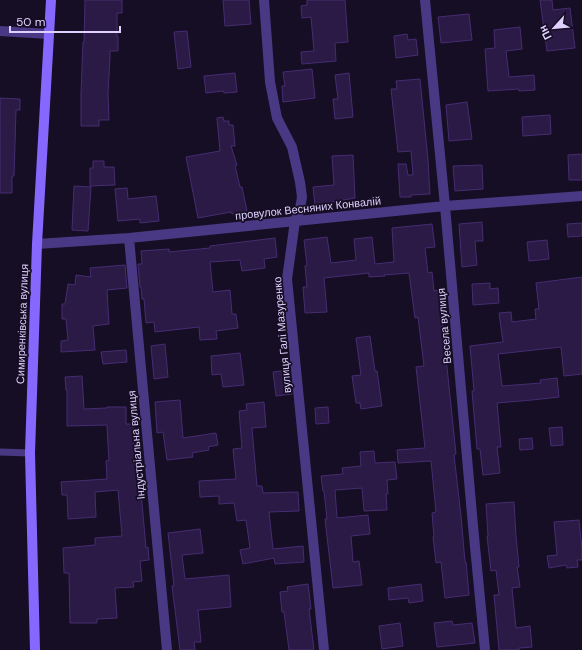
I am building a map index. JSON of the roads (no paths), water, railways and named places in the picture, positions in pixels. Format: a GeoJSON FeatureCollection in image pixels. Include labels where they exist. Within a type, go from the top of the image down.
{"type":"FeatureCollection","features":[{"type":"Feature","properties":{"kind":"main road","name":"Симиренківська вулиця"},"geometry":{"type":"LineString","coordinates":[[35,650],[30,453],[37,244],[51,0]]}},
{"type":"Feature","properties":{"kind":"street","name":"вулиця Галі Мазуренко"},"geometry":{"type":"LineString","coordinates":[[264,0],[270,82],[277,118],[292,147],[302,197],[300,209],[295,221],[287,279],[324,650]]}},
{"type":"Feature","properties":{"kind":"street","name":"Весела вулиця"},"geometry":{"type":"LineString","coordinates":[[424,0],[446,206],[485,650]]}},
{"type":"Feature","properties":{"kind":"street"},"geometry":{"type":"LineString","coordinates":[[0,31],[49,34]]}},
{"type":"Feature","properties":{"kind":"street","name":"провулок Весняних Конвалій"},"geometry":{"type":"LineString","coordinates":[[37,244],[129,238],[446,206],[582,196]]}},
{"type":"Feature","properties":{"kind":"street","name":"Індустріальна вулиця"},"geometry":{"type":"LineString","coordinates":[[129,238],[167,650]]}},
{"type":"Feature","properties":{"kind":"lane"},"geometry":{"type":"LineString","coordinates":[[0,452],[30,453]]}}]}
